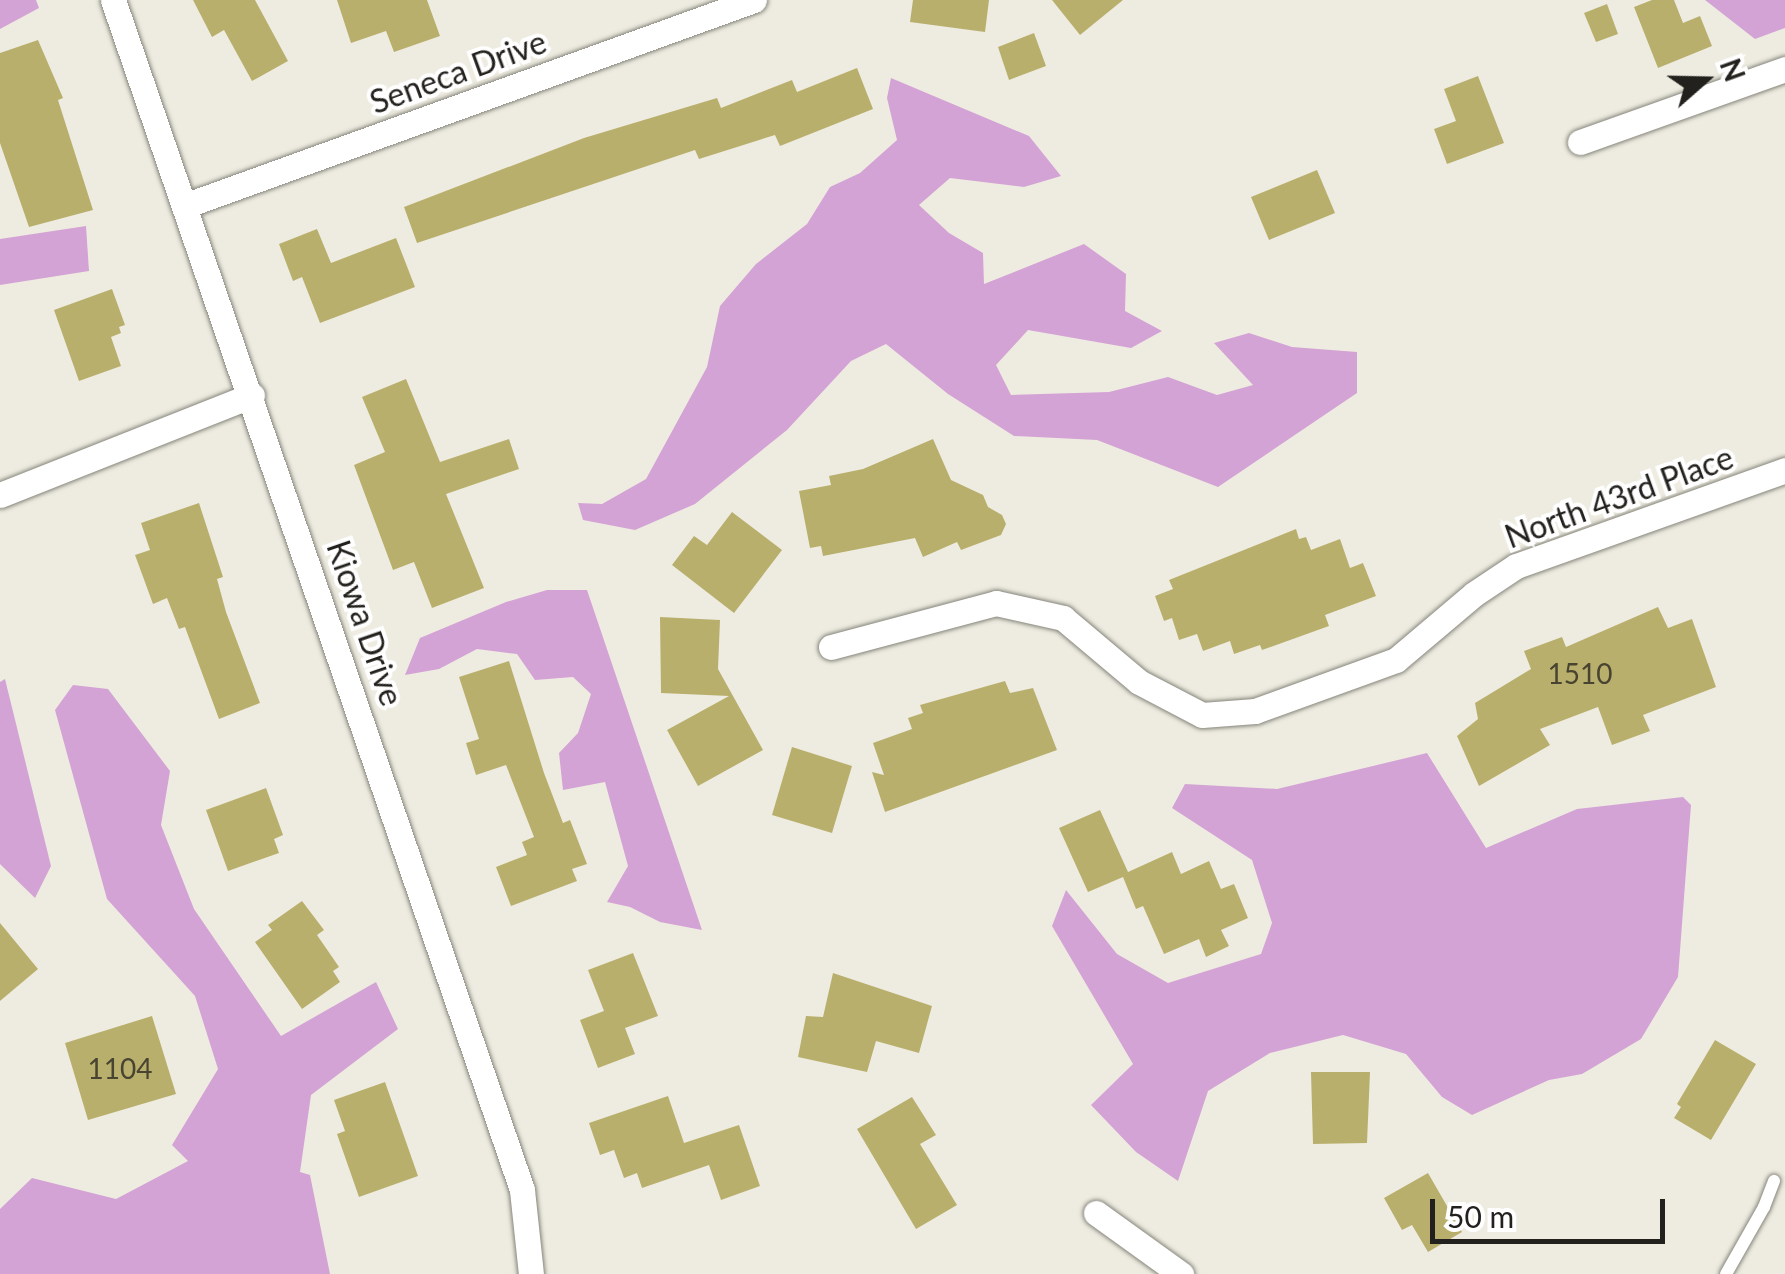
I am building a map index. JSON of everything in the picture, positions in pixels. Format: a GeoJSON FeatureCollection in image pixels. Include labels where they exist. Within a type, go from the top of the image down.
{"type":"FeatureCollection","features":[{"type":"Feature","properties":{"kind":"street","name":"Kiowa Drive"},"geometry":{"type":"LineString","coordinates":[[113,0],[252,395],[522,1190],[531,1274]]}},
{"type":"Feature","properties":{"kind":"street","name":"Seneca Drive"},"geometry":{"type":"LineString","coordinates":[[184,206],[754,0]]}},
{"type":"Feature","properties":{"kind":"street"},"geometry":{"type":"LineString","coordinates":[[1580,142],[1785,69]]}},
{"type":"Feature","properties":{"kind":"street"},"geometry":{"type":"LineString","coordinates":[[0,495],[252,395]]}},
{"type":"Feature","properties":{"kind":"street","name":"North 43rd Place"},"geometry":{"type":"LineString","coordinates":[[832,647],[996,603],[1063,618],[1140,682],[1202,714],[1256,711],[1396,660],[1474,594],[1516,566],[1785,470]]}},
{"type":"Feature","properties":{"kind":"street"},"geometry":{"type":"LineString","coordinates":[[1096,1212],[1181,1274]]}},
{"type":"Feature","properties":{"kind":"lane"},"geometry":{"type":"LineString","coordinates":[[1726,1274],[1764,1207],[1774,1181]]}},
{"type":"Feature","properties":{"kind":"shaded area"},"geometry":{"type":"Polygon","coordinates":[[[0,0],[36,0],[39,8],[0,29],[0,0]]]}},
{"type":"Feature","properties":{"kind":"shaded area"},"geometry":{"type":"Polygon","coordinates":[[[1705,0],[1785,0],[1785,28],[1755,39],[1705,0]]]}},
{"type":"Feature","properties":{"kind":"shaded area"},"geometry":{"type":"Polygon","coordinates":[[[891,78],[1029,136],[1061,176],[1024,187],[950,178],[919,205],[949,233],[983,253],[984,284],[1084,244],[1126,274],[1125,311],[1162,331],[1131,348],[1028,330],[996,365],[1011,395],[1109,392],[1168,377],[1217,395],[1253,385],[1214,343],[1249,333],[1292,347],[1357,352],[1357,393],[1218,487],[1097,440],[1014,436],[948,394],[886,344],[851,361],[787,430],[695,504],[635,530],[583,520],[578,503],[602,504],[646,479],[707,367],[720,306],[756,264],[807,224],[830,187],[860,173],[897,140],[887,98],[891,78]]]}},
{"type":"Feature","properties":{"kind":"shaded area"},"geometry":{"type":"Polygon","coordinates":[[[86,226],[89,271],[0,285],[0,239],[86,226]]]}},
{"type":"Feature","properties":{"kind":"shaded area"},"geometry":{"type":"Polygon","coordinates":[[[547,590],[587,590],[702,930],[660,922],[630,907],[607,902],[628,866],[605,782],[563,790],[559,753],[578,733],[591,694],[573,677],[535,680],[517,654],[477,649],[439,669],[405,675],[420,638],[506,602],[547,590]]]}},
{"type":"Feature","properties":{"kind":"shaded area"},"geometry":{"type":"Polygon","coordinates":[[[5,679],[51,866],[35,898],[0,864],[0,682],[5,679]]]}},
{"type":"Feature","properties":{"kind":"shaded area"},"geometry":{"type":"Polygon","coordinates":[[[73,685],[108,689],[170,771],[161,825],[194,909],[281,1036],[376,982],[398,1029],[311,1095],[300,1172],[310,1175],[330,1274],[0,1274],[0,1209],[32,1178],[116,1199],[188,1161],[172,1145],[218,1069],[195,996],[107,899],[55,710],[73,685]]]}},
{"type":"Feature","properties":{"kind":"shaded area"},"geometry":{"type":"Polygon","coordinates":[[[1427,753],[1486,848],[1577,809],[1683,797],[1691,805],[1678,977],[1641,1039],[1582,1074],[1549,1080],[1472,1115],[1442,1097],[1406,1054],[1343,1035],[1270,1053],[1208,1091],[1178,1181],[1136,1152],[1091,1105],[1133,1064],[1052,926],[1066,890],[1117,954],[1168,983],[1261,954],[1272,923],[1252,860],[1172,808],[1185,784],[1277,789],[1427,753]]]}},
{"type":"Feature","properties":{"kind":"building"},"geometry":{"type":"Polygon","coordinates":[[[193,0],[255,0],[288,61],[252,81],[224,30],[212,37],[193,0]]]}},
{"type":"Feature","properties":{"kind":"building"},"geometry":{"type":"Polygon","coordinates":[[[337,0],[427,0],[440,36],[394,52],[386,31],[351,43],[337,0]]]}},
{"type":"Feature","properties":{"kind":"building"},"geometry":{"type":"Polygon","coordinates":[[[913,0],[989,0],[985,32],[910,22],[913,0]]]}},
{"type":"Feature","properties":{"kind":"building"},"geometry":{"type":"Polygon","coordinates":[[[1052,0],[1123,0],[1080,35],[1052,0]]]}},
{"type":"Feature","properties":{"kind":"building"},"geometry":{"type":"Polygon","coordinates":[[[1652,0],[1674,0],[1683,23],[1700,16],[1712,46],[1658,68],[1634,7],[1652,0]]]}},
{"type":"Feature","properties":{"kind":"building"},"geometry":{"type":"Polygon","coordinates":[[[1607,4],[1618,34],[1596,42],[1584,13],[1607,4]]]}},
{"type":"Feature","properties":{"kind":"building"},"geometry":{"type":"Polygon","coordinates":[[[1034,33],[1046,66],[1009,80],[998,47],[1034,33]]]}},
{"type":"Feature","properties":{"kind":"building"},"geometry":{"type":"Polygon","coordinates":[[[38,40],[63,98],[58,100],[93,210],[29,227],[0,143],[0,53],[38,40]]]}},
{"type":"Feature","properties":{"kind":"building"},"geometry":{"type":"Polygon","coordinates":[[[857,68],[873,109],[780,146],[775,135],[699,159],[695,150],[417,243],[404,207],[584,138],[717,98],[721,108],[792,80],[797,92],[857,68]]]}},
{"type":"Feature","properties":{"kind":"building"},"geometry":{"type":"Polygon","coordinates":[[[1478,76],[1504,143],[1447,164],[1434,129],[1456,121],[1444,89],[1478,76]]]}},
{"type":"Feature","properties":{"kind":"building"},"geometry":{"type":"Polygon","coordinates":[[[1317,170],[1335,213],[1269,240],[1251,197],[1317,170]]]}},
{"type":"Feature","properties":{"kind":"building"},"geometry":{"type":"Polygon","coordinates":[[[317,229],[331,263],[396,238],[415,287],[320,323],[302,277],[293,281],[279,244],[317,229]]]}},
{"type":"Feature","properties":{"kind":"building"},"geometry":{"type":"Polygon","coordinates":[[[112,289],[125,325],[119,327],[121,333],[111,337],[121,366],[79,381],[54,310],[112,289]]]}},
{"type":"Feature","properties":{"kind":"building"},"geometry":{"type":"Polygon","coordinates":[[[406,379],[440,462],[509,439],[519,469],[446,494],[484,588],[432,608],[414,562],[393,570],[354,465],[385,452],[362,397],[406,379]]]}},
{"type":"Feature","properties":{"kind":"building"},"geometry":{"type":"Polygon","coordinates":[[[933,439],[951,480],[983,495],[988,507],[1002,515],[1006,524],[1001,535],[961,550],[957,542],[923,557],[915,538],[823,556],[821,546],[810,548],[799,491],[831,485],[829,476],[863,469],[933,439]]]}},
{"type":"Feature","properties":{"kind":"building"},"geometry":{"type":"Polygon","coordinates":[[[199,503],[223,577],[217,579],[226,612],[260,703],[219,719],[185,627],[179,629],[167,598],[153,604],[135,555],[150,550],[141,523],[199,503]]]}},
{"type":"Feature","properties":{"kind":"building"},"geometry":{"type":"Polygon","coordinates":[[[732,512],[782,550],[734,613],[672,565],[694,536],[707,545],[732,512]]]}},
{"type":"Feature","properties":{"kind":"building"},"geometry":{"type":"Polygon","coordinates":[[[1296,529],[1299,539],[1306,537],[1311,550],[1340,539],[1350,568],[1363,563],[1376,596],[1325,615],[1329,626],[1262,650],[1260,645],[1234,654],[1230,641],[1203,651],[1197,634],[1179,640],[1172,618],[1164,621],[1155,596],[1173,589],[1169,580],[1296,529]]]}},
{"type":"Feature","properties":{"kind":"building"},"geometry":{"type":"Polygon","coordinates":[[[1658,607],[1668,628],[1692,619],[1716,687],[1643,715],[1650,731],[1612,745],[1598,707],[1540,729],[1550,745],[1479,786],[1457,736],[1478,719],[1475,703],[1531,669],[1524,651],[1562,637],[1566,647],[1658,607]]]}},
{"type":"Feature","properties":{"kind":"building"},"geometry":{"type":"Polygon","coordinates":[[[660,617],[720,620],[718,669],[763,750],[698,786],[667,730],[729,696],[661,693],[660,617]]]}},
{"type":"Feature","properties":{"kind":"building"},"geometry":{"type":"Polygon","coordinates":[[[509,661],[563,823],[570,820],[587,864],[572,869],[577,881],[511,906],[496,867],[527,855],[522,842],[534,837],[506,765],[476,775],[466,743],[479,739],[459,677],[509,661]]]}},
{"type":"Feature","properties":{"kind":"building"},"geometry":{"type":"Polygon","coordinates":[[[1005,681],[1010,693],[1033,688],[1057,750],[885,812],[872,772],[884,775],[873,743],[912,729],[908,718],[923,713],[920,705],[1005,681]]]}},
{"type":"Feature","properties":{"kind":"building"},"geometry":{"type":"Polygon","coordinates":[[[792,747],[852,766],[832,833],[772,815],[792,747]]]}},
{"type":"Feature","properties":{"kind":"building"},"geometry":{"type":"Polygon","coordinates":[[[266,788],[283,835],[274,839],[279,853],[228,871],[206,810],[266,788]]]}},
{"type":"Feature","properties":{"kind":"building"},"geometry":{"type":"Polygon","coordinates":[[[1100,810],[1128,872],[1172,852],[1181,874],[1209,861],[1221,889],[1234,884],[1248,918],[1221,930],[1229,946],[1206,957],[1199,939],[1164,954],[1143,906],[1136,909],[1123,877],[1088,892],[1059,828],[1100,810]]]}},
{"type":"Feature","properties":{"kind":"building"},"geometry":{"type":"Polygon","coordinates":[[[302,901],[324,930],[317,935],[339,967],[333,971],[340,982],[302,1009],[255,942],[272,930],[268,925],[302,901]]]}},
{"type":"Feature","properties":{"kind":"building"},"geometry":{"type":"Polygon","coordinates":[[[0,923],[38,969],[0,1001],[0,923]]]}},
{"type":"Feature","properties":{"kind":"building"},"geometry":{"type":"Polygon","coordinates":[[[633,953],[658,1016],[625,1028],[635,1054],[598,1068],[580,1020],[604,1011],[588,970],[633,953]]]}},
{"type":"Feature","properties":{"kind":"building"},"geometry":{"type":"Polygon","coordinates":[[[833,973],[932,1006],[919,1053],[876,1041],[867,1072],[798,1057],[806,1016],[823,1017],[833,973]]]}},
{"type":"Feature","properties":{"kind":"building"},"geometry":{"type":"Polygon","coordinates":[[[152,1016],[176,1094],[88,1120],[65,1043],[152,1016]]]}},
{"type":"Feature","properties":{"kind":"building"},"geometry":{"type":"Polygon","coordinates":[[[1715,1040],[1756,1064],[1711,1140],[1674,1118],[1681,1107],[1677,1104],[1715,1040]]]}},
{"type":"Feature","properties":{"kind":"building"},"geometry":{"type":"Polygon","coordinates":[[[1311,1072],[1370,1072],[1367,1143],[1313,1144],[1311,1072]]]}},
{"type":"Feature","properties":{"kind":"building"},"geometry":{"type":"Polygon","coordinates":[[[385,1082],[418,1176],[359,1197],[337,1134],[345,1131],[334,1100],[385,1082]]]}},
{"type":"Feature","properties":{"kind":"building"},"geometry":{"type":"Polygon","coordinates":[[[668,1096],[684,1143],[739,1125],[760,1186],[721,1200],[709,1165],[642,1188],[637,1173],[624,1178],[614,1150],[600,1155],[589,1123],[668,1096]]]}},
{"type":"Feature","properties":{"kind":"building"},"geometry":{"type":"Polygon","coordinates":[[[912,1097],[936,1135],[920,1144],[957,1205],[916,1229],[857,1129],[912,1097]]]}},
{"type":"Feature","properties":{"kind":"building"},"geometry":{"type":"Polygon","coordinates":[[[1428,1173],[1462,1232],[1428,1252],[1412,1225],[1402,1230],[1384,1198],[1428,1173]]]}}]}
